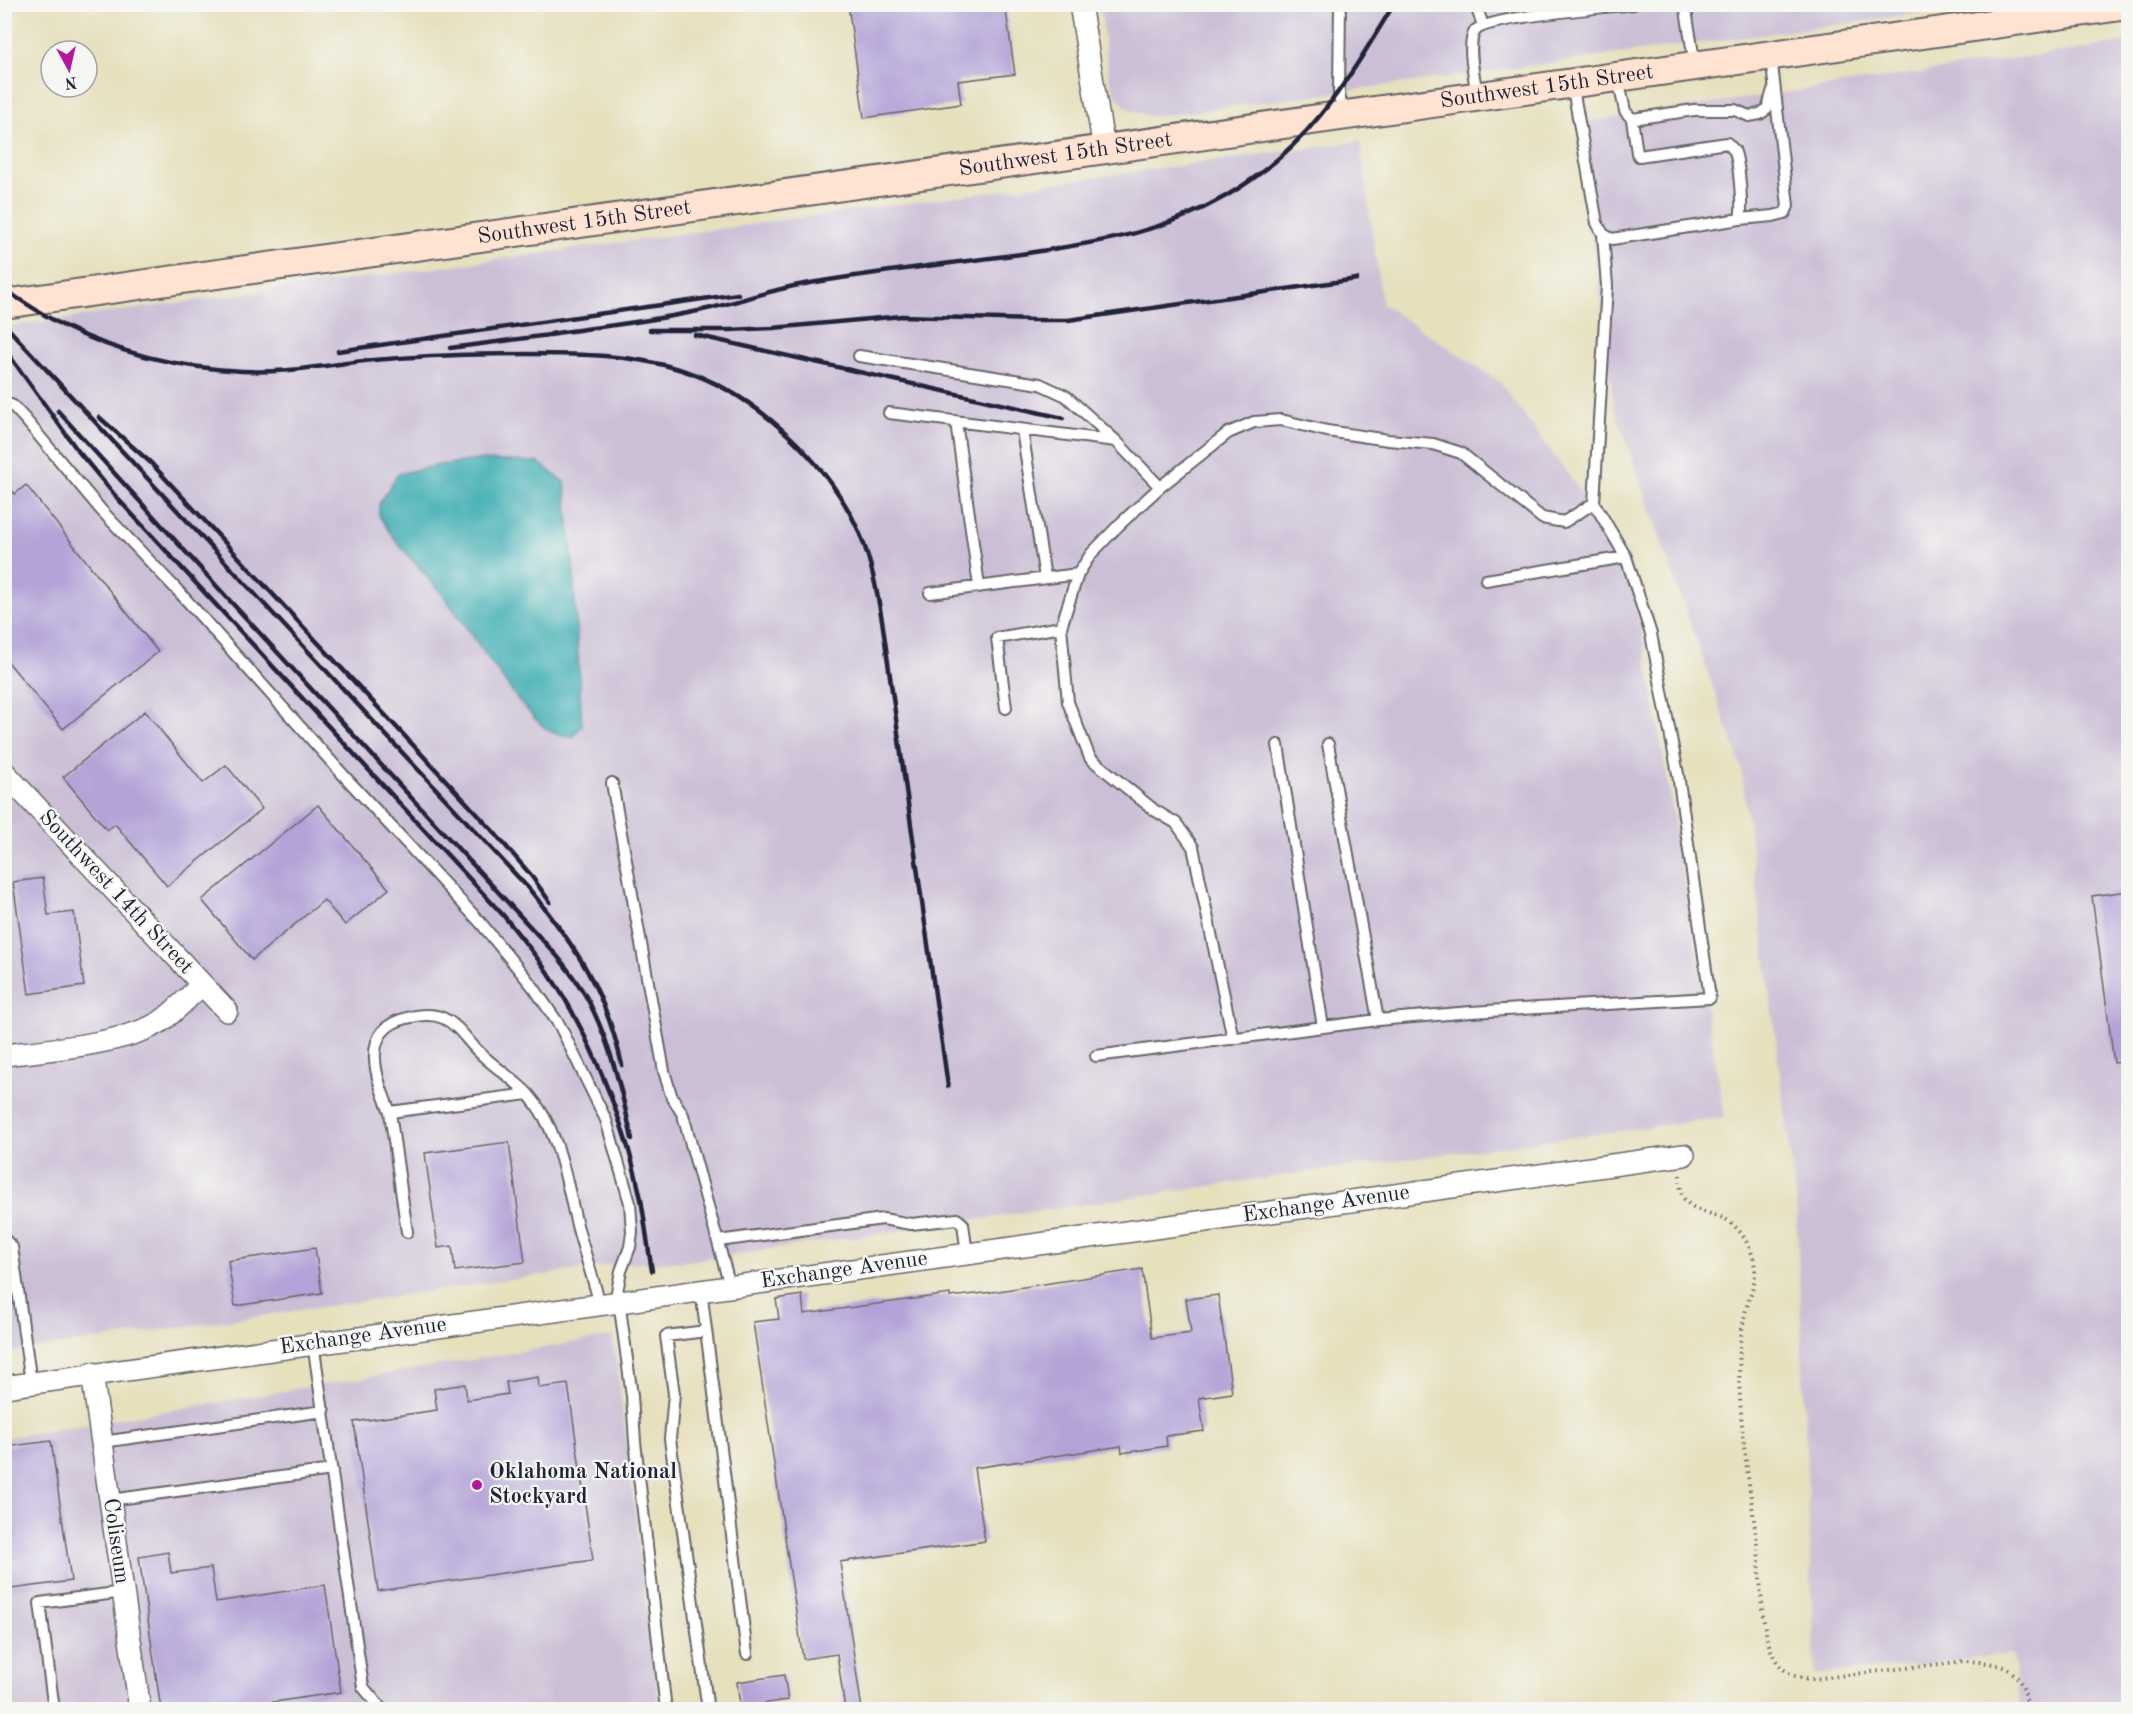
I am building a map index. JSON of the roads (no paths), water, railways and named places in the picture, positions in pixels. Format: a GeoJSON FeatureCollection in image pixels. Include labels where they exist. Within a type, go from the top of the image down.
{"type":"FeatureCollection","features":[{"type":"Feature","properties":{"kind":"main road","name":"Southwest 15th Street"},"geometry":{"type":"LineString","coordinates":[[4,304],[1695,66],[2014,16],[2128,4]]}},
{"type":"Feature","properties":{"kind":"street"},"geometry":{"type":"LineString","coordinates":[[1080,4],[1104,149]]}},
{"type":"Feature","properties":{"kind":"street","name":"Southwest 14th Street"},"geometry":{"type":"LineString","coordinates":[[4,772],[227,1011]]}},
{"type":"Feature","properties":{"kind":"street"},"geometry":{"type":"LineString","coordinates":[[4,1055],[50,1050],[129,1034],[158,1023],[202,985]]}},
{"type":"Feature","properties":{"kind":"street","name":"Exchange Avenue"},"geometry":{"type":"LineString","coordinates":[[4,1387],[92,1373],[1681,1156]]}},
{"type":"Feature","properties":{"kind":"street","name":"Coliseum"},"geometry":{"type":"LineString","coordinates":[[92,1373],[140,1710]]}},
{"type":"Feature","properties":{"kind":"lane"},"geometry":{"type":"LineString","coordinates":[[1340,4],[1339,92],[1342,116]]}},
{"type":"Feature","properties":{"kind":"lane"},"geometry":{"type":"LineString","coordinates":[[1475,4],[1483,25]]}},
{"type":"Feature","properties":{"kind":"lane"},"geometry":{"type":"LineString","coordinates":[[1477,96],[1472,38],[1476,29],[1483,25],[1519,18],[1634,4]]}},
{"type":"Feature","properties":{"kind":"lane"},"geometry":{"type":"LineString","coordinates":[[1685,4],[1695,66]]}},
{"type":"Feature","properties":{"kind":"lane"},"geometry":{"type":"LineString","coordinates":[[1603,234],[1612,239],[1785,213],[1788,206],[1773,90],[1771,55]]}},
{"type":"Feature","properties":{"kind":"lane"},"geometry":{"type":"LineString","coordinates":[[1618,77],[1625,111],[1632,119],[1636,153],[1639,156],[1727,143],[1734,149],[1743,209],[1740,219]]}},
{"type":"Feature","properties":{"kind":"lane"},"geometry":{"type":"LineString","coordinates":[[1096,1056],[1378,1020],[1471,1012],[1710,998],[1676,762],[1652,634],[1626,557],[1594,503],[1607,286],[1603,234],[1597,223],[1572,83]]}},
{"type":"Feature","properties":{"kind":"lane"},"geometry":{"type":"LineString","coordinates":[[1632,119],[1705,109],[1735,110],[1749,117],[1767,109],[1773,90]]}},
{"type":"Feature","properties":{"kind":"lane"},"geometry":{"type":"LineString","coordinates":[[859,356],[1040,384],[1066,396],[1116,441],[1160,487]]}},
{"type":"Feature","properties":{"kind":"lane"},"geometry":{"type":"LineString","coordinates":[[4,402],[13,406],[26,419],[101,510],[181,594],[346,778],[480,922],[534,988],[560,1026],[606,1120],[630,1203],[632,1232],[630,1247],[611,1302]]}},
{"type":"Feature","properties":{"kind":"lane"},"geometry":{"type":"LineString","coordinates":[[889,413],[1116,441]]}},
{"type":"Feature","properties":{"kind":"lane"},"geometry":{"type":"LineString","coordinates":[[1233,1039],[1193,847],[1176,822],[1154,810],[1090,758],[1068,702],[1060,627],[1078,574],[1098,546],[1160,487],[1228,433],[1254,422],[1281,420],[1337,433],[1433,444],[1461,453],[1542,518],[1564,522],[1594,503]]}},
{"type":"Feature","properties":{"kind":"lane"},"geometry":{"type":"LineString","coordinates":[[956,422],[979,586]]}},
{"type":"Feature","properties":{"kind":"lane"},"geometry":{"type":"LineString","coordinates":[[1023,430],[1045,578]]}},
{"type":"Feature","properties":{"kind":"lane"},"geometry":{"type":"LineString","coordinates":[[1486,580],[1626,557]]}},
{"type":"Feature","properties":{"kind":"lane"},"geometry":{"type":"LineString","coordinates":[[930,592],[1078,574]]}},
{"type":"Feature","properties":{"kind":"lane"},"geometry":{"type":"LineString","coordinates":[[1006,708],[997,638],[1060,627]]}},
{"type":"Feature","properties":{"kind":"lane"},"geometry":{"type":"LineString","coordinates":[[1328,744],[1378,1020]]}},
{"type":"Feature","properties":{"kind":"lane"},"geometry":{"type":"LineString","coordinates":[[1278,745],[1323,1027]]}},
{"type":"Feature","properties":{"kind":"lane"},"geometry":{"type":"LineString","coordinates":[[612,783],[664,1071],[671,1095],[683,1115],[730,1286]]}},
{"type":"Feature","properties":{"kind":"lane"},"geometry":{"type":"LineString","coordinates":[[407,1232],[390,1112],[377,1080],[374,1056],[379,1039],[387,1027],[404,1019],[422,1015],[442,1018],[457,1028],[478,1052],[528,1094],[548,1124],[559,1152],[579,1231],[611,1302],[632,1396],[635,1442],[666,1710]]}},
{"type":"Feature","properties":{"kind":"lane"},"geometry":{"type":"LineString","coordinates":[[390,1112],[528,1094]]}},
{"type":"Feature","properties":{"kind":"lane"},"geometry":{"type":"LineString","coordinates":[[718,1241],[883,1219],[911,1224],[957,1220],[963,1224],[967,1254]]}},
{"type":"Feature","properties":{"kind":"lane"},"geometry":{"type":"LineString","coordinates":[[4,1239],[12,1247],[31,1383]]}},
{"type":"Feature","properties":{"kind":"lane"},"geometry":{"type":"LineString","coordinates":[[700,1290],[747,1654]]}},
{"type":"Feature","properties":{"kind":"lane"},"geometry":{"type":"LineString","coordinates":[[706,1331],[666,1336],[674,1394],[670,1438],[708,1710]]}},
{"type":"Feature","properties":{"kind":"lane"},"geometry":{"type":"LineString","coordinates":[[313,1343],[363,1687],[379,1710]]}},
{"type":"Feature","properties":{"kind":"lane"},"geometry":{"type":"LineString","coordinates":[[102,1442],[324,1411]]}},
{"type":"Feature","properties":{"kind":"lane"},"geometry":{"type":"LineString","coordinates":[[110,1500],[332,1470]]}},
{"type":"Feature","properties":{"kind":"lane"},"geometry":{"type":"LineString","coordinates":[[54,1710],[40,1603],[123,1592]]}},
{"type":"Feature","properties":{"kind":"water"},"geometry":{"type":"Polygon","coordinates":[[[477,460],[538,462],[565,483],[573,565],[582,725],[573,737],[555,734],[548,730],[518,700],[443,595],[394,539],[379,515],[379,504],[398,474],[477,460]]]}},
{"type":"Feature","properties":{"kind":"railway"},"geometry":{"type":"LineString","coordinates":[[551,334],[688,313],[787,287],[826,280],[1102,241],[1176,220],[1226,196],[1281,157],[1303,135],[1342,87],[1394,4]]}},
{"type":"Feature","properties":{"kind":"railway"},"geometry":{"type":"LineString","coordinates":[[650,330],[773,328],[902,316],[1068,320],[1357,279]]}},
{"type":"Feature","properties":{"kind":"railway"},"geometry":{"type":"LineString","coordinates":[[4,289],[47,317],[104,344],[172,363],[219,369],[260,371],[369,361],[492,354],[585,355],[644,361],[682,370],[710,381],[738,396],[789,436],[832,485],[849,512],[862,539],[876,589],[948,1086]]}},
{"type":"Feature","properties":{"kind":"railway"},"geometry":{"type":"LineString","coordinates":[[338,351],[738,294]]}},
{"type":"Feature","properties":{"kind":"railway"},"geometry":{"type":"LineString","coordinates":[[4,324],[530,890],[562,931],[587,971],[607,1014],[622,1065]]}},
{"type":"Feature","properties":{"kind":"railway"},"geometry":{"type":"LineString","coordinates":[[450,348],[557,334]]}},
{"type":"Feature","properties":{"kind":"railway"},"geometry":{"type":"LineString","coordinates":[[695,335],[1063,418]]}},
{"type":"Feature","properties":{"kind":"railway"},"geometry":{"type":"LineString","coordinates":[[4,348],[78,451],[118,499],[503,915],[551,977],[589,1045],[620,1122],[641,1199],[652,1271]]}},
{"type":"Feature","properties":{"kind":"railway"},"geometry":{"type":"LineString","coordinates":[[58,411],[558,957],[586,996],[604,1035],[620,1086],[632,1139]]}},
{"type":"Feature","properties":{"kind":"railway"},"geometry":{"type":"LineString","coordinates":[[99,417],[151,463],[492,830],[530,874],[550,902]]}},
{"type":"Feature","properties":{"kind":"place","name":"Oklahoma National Stockyard"},"geometry":{"type":"Point","coordinates":[477,1485]}}]}
